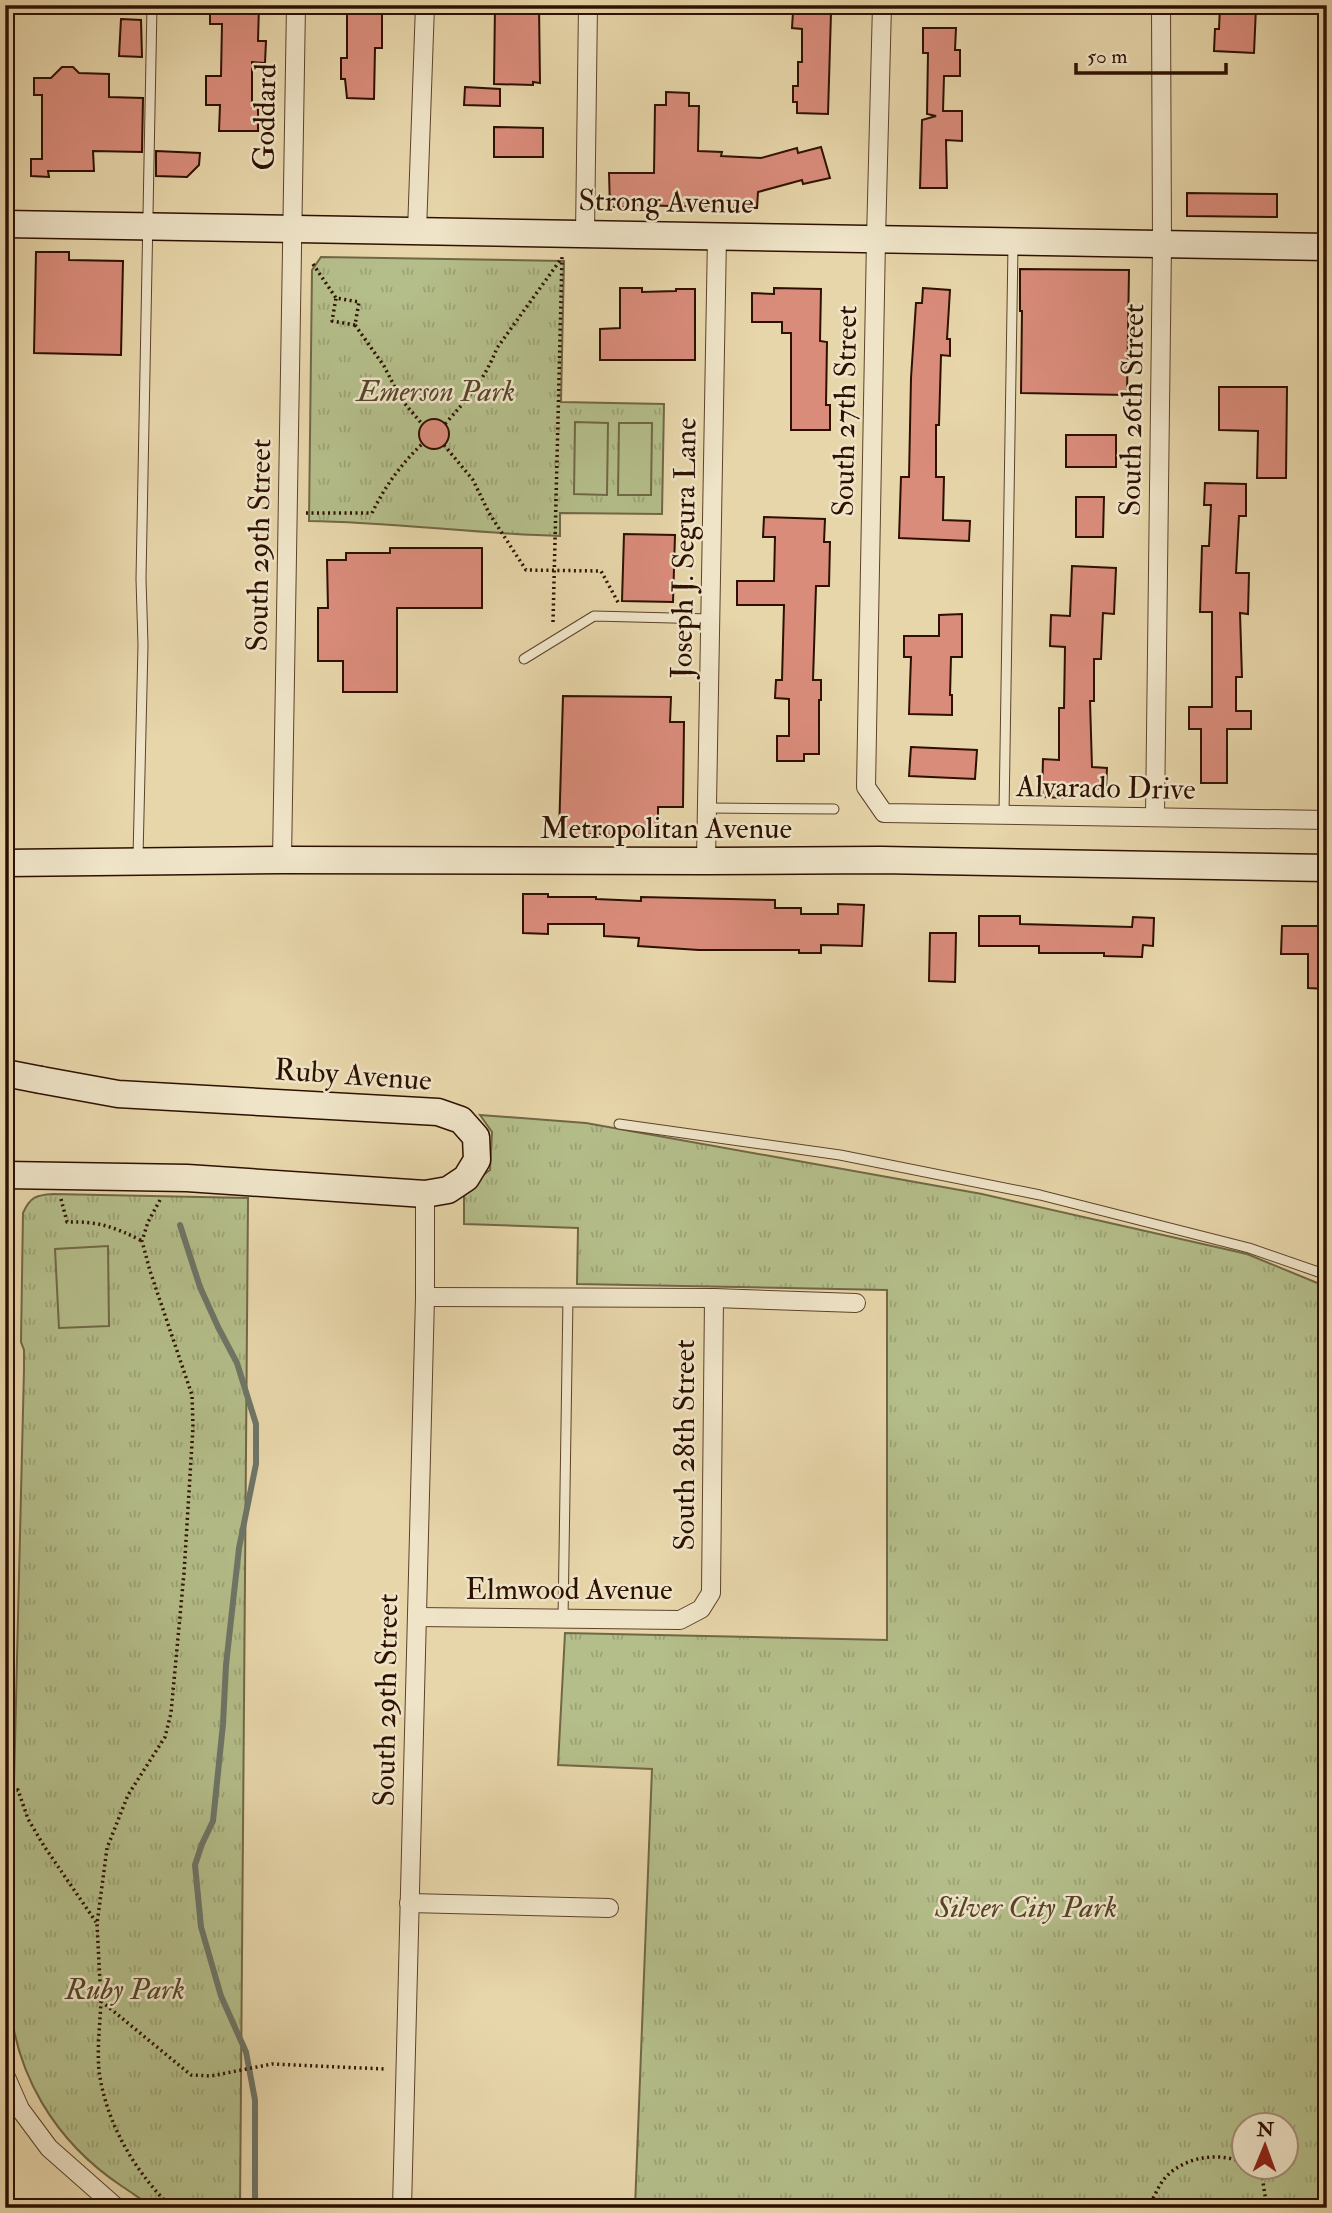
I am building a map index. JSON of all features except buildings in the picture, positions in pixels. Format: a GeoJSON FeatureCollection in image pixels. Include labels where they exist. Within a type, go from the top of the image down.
{"type":"FeatureCollection","features":[{"type":"Feature","properties":{"kind":"street","name":"Goddard"},"geometry":{"type":"LineString","coordinates":[[291,230],[296,5]]}},
{"type":"Feature","properties":{"kind":"street"},"geometry":{"type":"LineString","coordinates":[[417,232],[425,5]]}},
{"type":"Feature","properties":{"kind":"street"},"geometry":{"type":"LineString","coordinates":[[585,234],[588,5]]}},
{"type":"Feature","properties":{"kind":"street","name":"South 27th Street"},"geometry":{"type":"LineString","coordinates":[[882,5],[866,787],[884,813]]}},
{"type":"Feature","properties":{"kind":"street","name":"South 26th Street"},"geometry":{"type":"LineString","coordinates":[[1155,816],[1162,244],[1161,5]]}},
{"type":"Feature","properties":{"kind":"street","name":"Strong Avenue"},"geometry":{"type":"LineString","coordinates":[[5,224],[1327,247]]}},
{"type":"Feature","properties":{"kind":"street","name":"South 29th Street"},"geometry":{"type":"LineString","coordinates":[[282,860],[291,230]]}},
{"type":"Feature","properties":{"kind":"street","name":"Joseph J. Segura Lane"},"geometry":{"type":"LineString","coordinates":[[706,862],[717,236]]}},
{"type":"Feature","properties":{"kind":"street","name":"Alvarado Drive"},"geometry":{"type":"LineString","coordinates":[[884,813],[1327,820]]}},
{"type":"Feature","properties":{"kind":"street","name":"Metropolitan Avenue"},"geometry":{"type":"LineString","coordinates":[[5,863],[881,860],[1327,868]]}},
{"type":"Feature","properties":{"kind":"street"},"geometry":{"type":"LineString","coordinates":[[5,925],[5,1212]]}},
{"type":"Feature","properties":{"kind":"street","name":"Ruby Avenue"},"geometry":{"type":"LineString","coordinates":[[5,1073],[118,1094],[438,1112],[461,1120],[477,1138],[477,1160],[466,1178],[449,1190],[425,1194],[187,1178],[6,1187]]}},
{"type":"Feature","properties":{"kind":"street","name":"South 29th Street"},"geometry":{"type":"LineString","coordinates":[[402,2208],[425,1297],[425,1194]]}},
{"type":"Feature","properties":{"kind":"street"},"geometry":{"type":"LineString","coordinates":[[425,1297],[714,1298],[856,1303]]}},
{"type":"Feature","properties":{"kind":"street","name":"South 28th Street"},"geometry":{"type":"LineString","coordinates":[[711,1593],[714,1298]]}},
{"type":"Feature","properties":{"kind":"street","name":"Elmwood Avenue"},"geometry":{"type":"LineString","coordinates":[[416,1617],[680,1620],[701,1609],[711,1593]]}},
{"type":"Feature","properties":{"kind":"street"},"geometry":{"type":"LineString","coordinates":[[409,1903],[609,1908]]}},
{"type":"Feature","properties":{"kind":"street"},"geometry":{"type":"LineString","coordinates":[[5,2075],[20,2109],[49,2148],[117,2208]]}},
{"type":"Feature","properties":{"kind":"lane"},"geometry":{"type":"LineString","coordinates":[[138,862],[152,5]]}},
{"type":"Feature","properties":{"kind":"lane"},"geometry":{"type":"LineString","coordinates":[[1004,814],[1013,241]]}},
{"type":"Feature","properties":{"kind":"lane"},"geometry":{"type":"LineString","coordinates":[[524,659],[594,616],[711,619]]}},
{"type":"Feature","properties":{"kind":"lane"},"geometry":{"type":"LineString","coordinates":[[708,808],[834,809]]}},
{"type":"Feature","properties":{"kind":"lane"},"geometry":{"type":"LineString","coordinates":[[619,1124],[840,1155],[1041,1195],[1249,1248],[1327,1275]]}},
{"type":"Feature","properties":{"kind":"lane"},"geometry":{"type":"LineString","coordinates":[[563,1619],[568,1298]]}},
{"type":"Feature","properties":{"kind":"path"},"geometry":{"type":"LineString","coordinates":[[445,424],[468,400],[491,364],[497,348],[562,257],[554,622]]}},
{"type":"Feature","properties":{"kind":"path"},"geometry":{"type":"LineString","coordinates":[[313,264],[336,298],[332,321],[355,325],[384,366],[401,399],[422,424]]}},
{"type":"Feature","properties":{"kind":"path"},"geometry":{"type":"LineString","coordinates":[[336,298],[359,302],[355,325]]}},
{"type":"Feature","properties":{"kind":"path"},"geometry":{"type":"LineString","coordinates":[[306,513],[372,513],[396,473],[423,443]]}},
{"type":"Feature","properties":{"kind":"path"},"geometry":{"type":"LineString","coordinates":[[444,445],[473,480],[489,513],[526,570],[601,570],[621,607]]}},
{"type":"Feature","properties":{"kind":"path"},"geometry":{"type":"LineString","coordinates":[[59,1191],[67,1222],[90,1221],[109,1225],[142,1241]]}},
{"type":"Feature","properties":{"kind":"path"},"geometry":{"type":"LineString","coordinates":[[165,1193],[148,1222],[142,1241],[192,1395],[193,1427],[184,1573],[171,1713],[165,1737],[128,1795],[107,1848],[97,1924],[101,2000],[99,2068],[102,2090],[138,2171],[172,2208]]}},
{"type":"Feature","properties":{"kind":"path"},"geometry":{"type":"LineString","coordinates":[[11,1790],[18,1790],[38,1838],[97,1924]]}},
{"type":"Feature","properties":{"kind":"path"},"geometry":{"type":"LineString","coordinates":[[101,2000],[191,2075],[211,2076],[272,2064],[385,2069]]}},
{"type":"Feature","properties":{"kind":"path"},"geometry":{"type":"LineString","coordinates":[[1148,2208],[1164,2179],[1183,2163],[1213,2157],[1230,2160]]}},
{"type":"Feature","properties":{"kind":"path"},"geometry":{"type":"LineString","coordinates":[[1264,2182],[1267,2208]]}},
{"type":"Feature","properties":{"kind":"green space","name":"Emerson Park"},"geometry":{"type":"Polygon","coordinates":[[[321,257],[564,261],[561,402],[664,404],[662,514],[560,513],[560,536],[309,521],[312,270],[321,257]]]}},
{"type":"Feature","properties":{"kind":"green space"},"geometry":{"type":"Polygon","coordinates":[[[575,422],[608,423],[607,495],[574,494],[575,422]]]}},
{"type":"Feature","properties":{"kind":"green space"},"geometry":{"type":"Polygon","coordinates":[[[619,423],[652,423],[651,495],[618,495],[619,423]]]}},
{"type":"Feature","properties":{"kind":"green space","name":"Silver City Park"},"geometry":{"type":"Polygon","coordinates":[[[480,1115],[586,1123],[982,1194],[1247,1254],[1327,1287],[1327,2208],[635,2208],[652,1769],[558,1765],[565,1633],[887,1640],[887,1290],[577,1284],[578,1228],[464,1224],[464,1189],[490,1170],[492,1132],[480,1115]]]}},
{"type":"Feature","properties":{"kind":"green space","name":"Ruby Park"},"geometry":{"type":"Polygon","coordinates":[[[53,1194],[248,1198],[240,2208],[155,2207],[99,2169],[58,2127],[42,2103],[19,2050],[12,2021],[9,1991],[24,1369],[21,1342],[23,1213],[34,1198],[53,1194]]]}},
{"type":"Feature","properties":{"kind":"green space"},"geometry":{"type":"Polygon","coordinates":[[[108,1246],[109,1326],[59,1328],[55,1249],[108,1246]]]}},
{"type":"Feature","properties":{"kind":"waterway"},"geometry":{"type":"LineString","coordinates":[[180,1225],[200,1287],[237,1363],[256,1424],[256,1464],[239,1548],[213,1821],[195,1865],[201,1927],[221,1996],[246,2052],[255,2100],[255,2203]]}}]}
